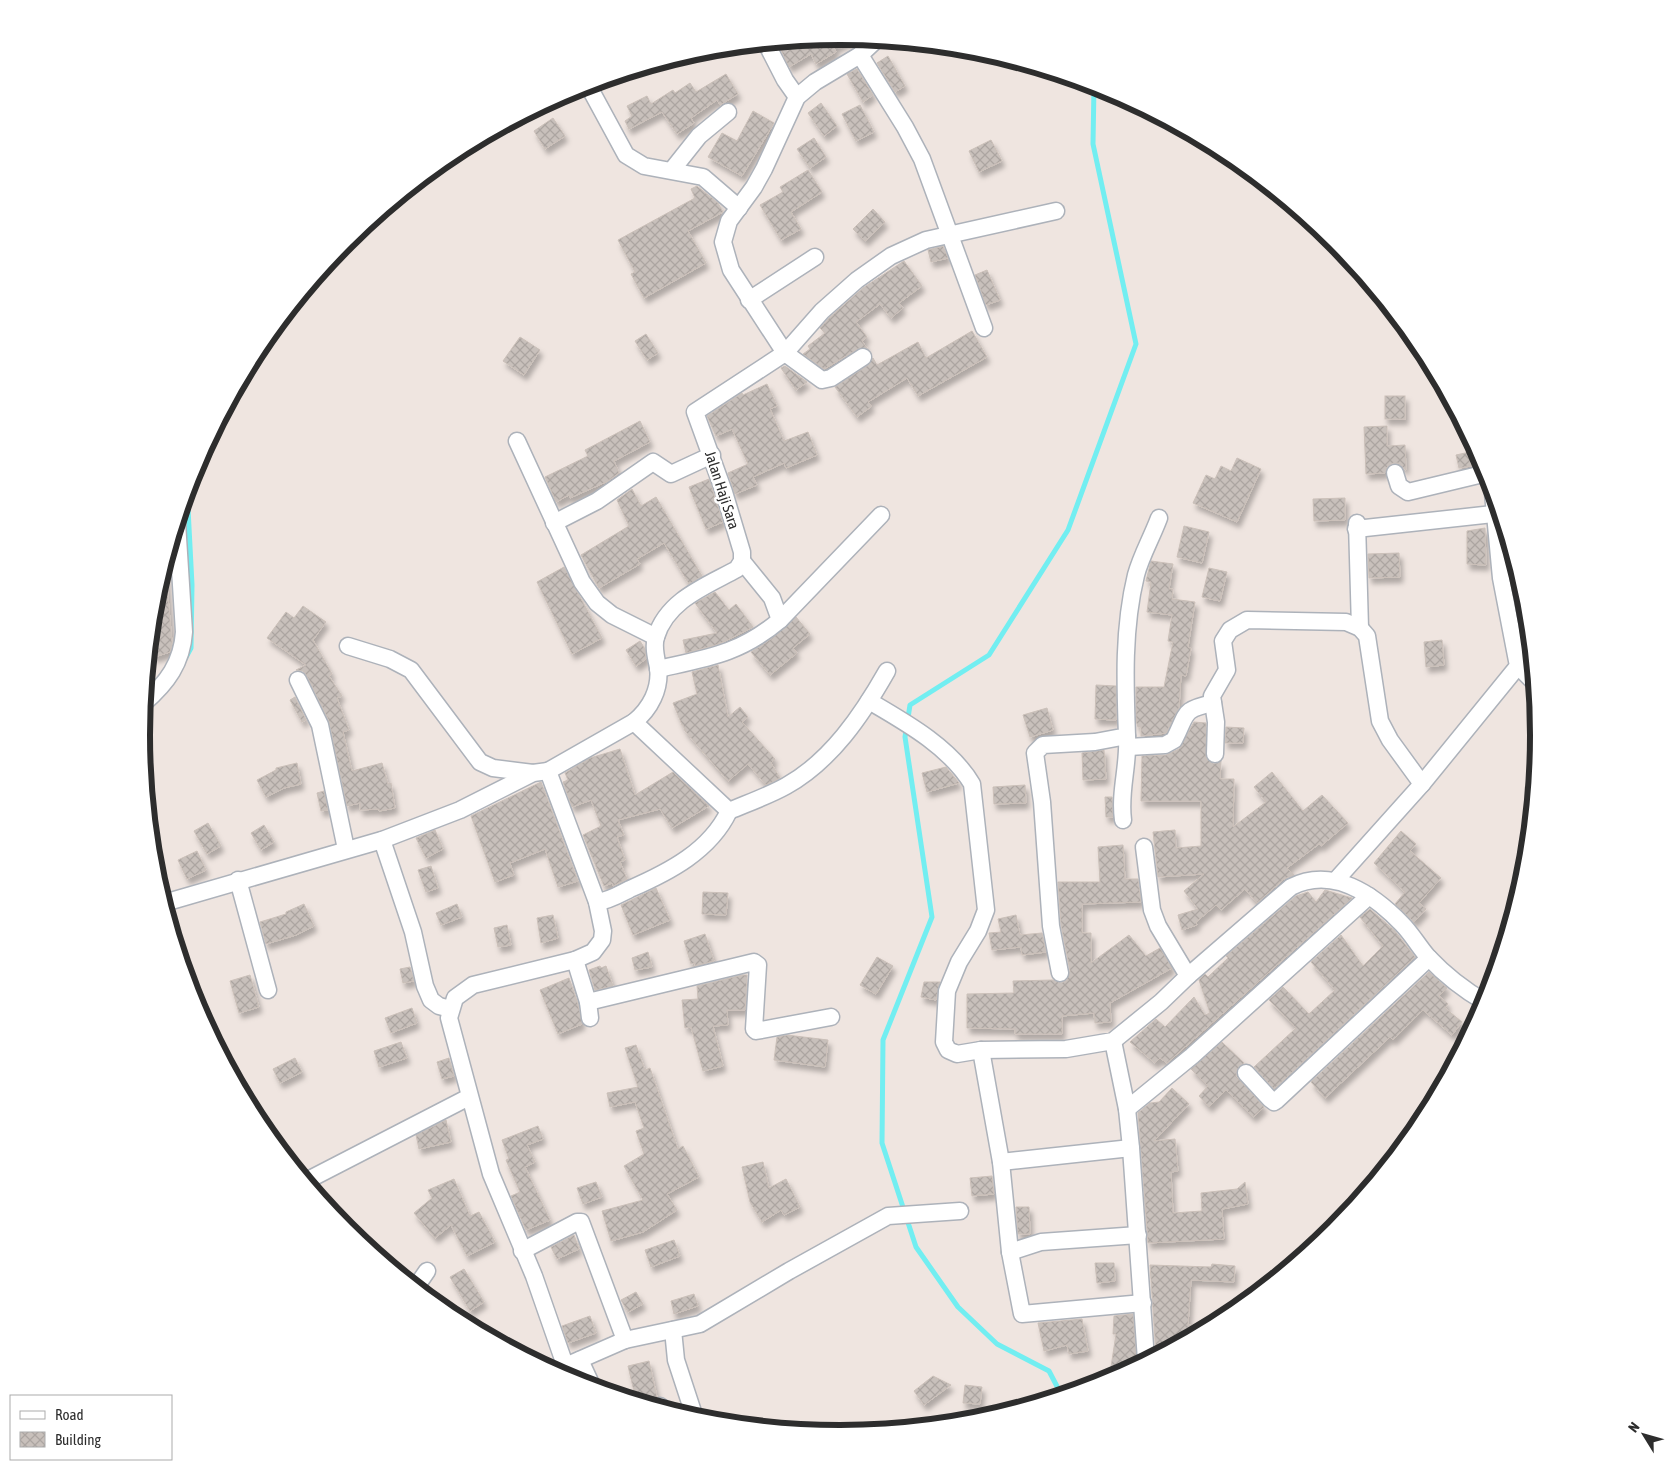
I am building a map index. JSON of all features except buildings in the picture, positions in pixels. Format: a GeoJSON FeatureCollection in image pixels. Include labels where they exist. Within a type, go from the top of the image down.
{"type":"FeatureCollection","features":[{"type":"Feature","properties":{"kind":"street"},"geometry":{"type":"LineString","coordinates":[[863,357],[831,378],[822,380],[785,353],[749,300],[732,270],[723,242],[729,221],[764,169],[797,97],[815,82],[860,55],[870,46]]}},
{"type":"Feature","properties":{"kind":"street"},"geometry":{"type":"LineString","coordinates":[[769,49],[785,80],[797,97]]}},
{"type":"Feature","properties":{"kind":"street"},"geometry":{"type":"LineString","coordinates":[[860,55],[922,159],[948,235],[984,328]]}},
{"type":"Feature","properties":{"kind":"street"},"geometry":{"type":"LineString","coordinates":[[592,92],[626,155],[644,166],[703,177],[739,208]]}},
{"type":"Feature","properties":{"kind":"street"},"geometry":{"type":"LineString","coordinates":[[672,170],[699,136],[728,112]]}},
{"type":"Feature","properties":{"kind":"street"},"geometry":{"type":"LineString","coordinates":[[785,353],[822,312],[857,280],[891,256],[926,240],[1056,211]]}},
{"type":"Feature","properties":{"kind":"street"},"geometry":{"type":"LineString","coordinates":[[749,300],[815,257]]}},
{"type":"Feature","properties":{"kind":"street","name":"Jalan Haji Sara"},"geometry":{"type":"LineString","coordinates":[[742,562],[734,524],[712,455],[695,412],[785,353]]}},
{"type":"Feature","properties":{"kind":"street"},"geometry":{"type":"LineString","coordinates":[[517,441],[582,582],[597,603],[612,615],[656,637]]}},
{"type":"Feature","properties":{"kind":"street"},"geometry":{"type":"LineString","coordinates":[[554,523],[597,500],[653,462],[671,474],[712,455]]}},
{"type":"Feature","properties":{"kind":"street"},"geometry":{"type":"LineString","coordinates":[[1395,473],[1399,486],[1403,491],[1408,492],[1479,475]]}},
{"type":"Feature","properties":{"kind":"street"},"geometry":{"type":"LineString","coordinates":[[1360,628],[1356,526],[1493,514],[1501,578],[1518,666],[1527,675]]}},
{"type":"Feature","properties":{"kind":"street"},"geometry":{"type":"LineString","coordinates":[[658,670],[727,654],[754,640],[780,620],[881,515]]}},
{"type":"Feature","properties":{"kind":"street"},"geometry":{"type":"LineString","coordinates":[[1123,820],[1121,800],[1127,742],[1124,661],[1132,592],[1137,573],[1160,518]]}},
{"type":"Feature","properties":{"kind":"street"},"geometry":{"type":"LineString","coordinates":[[151,697],[170,676],[183,649],[184,632],[178,539]]}},
{"type":"Feature","properties":{"kind":"street"},"geometry":{"type":"LineString","coordinates":[[170,901],[382,840],[460,810],[540,772],[634,722],[651,703],[658,670],[655,647],[656,637],[669,613],[684,598],[736,569],[742,562],[772,598],[780,620]]}},
{"type":"Feature","properties":{"kind":"street"},"geometry":{"type":"LineString","coordinates":[[1215,754],[1214,690],[1227,670],[1223,641],[1230,630],[1247,620],[1346,622],[1360,628],[1367,636],[1370,645],[1380,721],[1390,740],[1422,784]]}},
{"type":"Feature","properties":{"kind":"street"},"geometry":{"type":"LineString","coordinates":[[348,646],[390,659],[411,670],[480,762],[493,768],[540,772]]}},
{"type":"Feature","properties":{"kind":"street"},"geometry":{"type":"LineString","coordinates":[[1336,880],[1422,784],[1518,666]]}},
{"type":"Feature","properties":{"kind":"street"},"geometry":{"type":"LineString","coordinates":[[597,902],[654,879],[690,858],[722,825],[729,811],[785,786],[805,773],[830,752],[869,701],[887,671]]}},
{"type":"Feature","properties":{"kind":"street"},"geometry":{"type":"LineString","coordinates":[[298,680],[320,725],[346,849]]}},
{"type":"Feature","properties":{"kind":"street"},"geometry":{"type":"LineString","coordinates":[[869,701],[915,729],[961,767],[972,784],[986,910],[978,931],[959,962],[948,991],[944,1042],[948,1050],[957,1054],[981,1050],[1066,1049],[1113,1041],[1161,1002],[1188,976],[1291,887],[1316,878],[1336,880],[1369,896],[1402,925],[1429,958],[1464,990],[1477,998]]}},
{"type":"Feature","properties":{"kind":"street"},"geometry":{"type":"LineString","coordinates":[[1060,974],[1051,926],[1042,802],[1035,753],[1042,745],[1127,742],[1165,745],[1174,740],[1184,716],[1192,708],[1213,702]]}},
{"type":"Feature","properties":{"kind":"street"},"geometry":{"type":"LineString","coordinates":[[634,722],[729,811]]}},
{"type":"Feature","properties":{"kind":"street"},"geometry":{"type":"LineString","coordinates":[[540,772],[597,902],[603,931],[602,940],[593,952],[575,960],[473,985],[455,998],[451,1009],[450,1025],[491,1174],[534,1276],[566,1365],[625,1340],[700,1324],[789,1271],[888,1216],[960,1211]]}},
{"type":"Feature","properties":{"kind":"street"},"geometry":{"type":"LineString","coordinates":[[382,840],[413,932],[425,986],[431,1000],[439,1006],[451,1009]]}},
{"type":"Feature","properties":{"kind":"street"},"geometry":{"type":"LineString","coordinates":[[1144,847],[1152,910],[1158,926],[1188,976]]}},
{"type":"Feature","properties":{"kind":"street"},"geometry":{"type":"LineString","coordinates":[[238,880],[268,990]]}},
{"type":"Feature","properties":{"kind":"street"},"geometry":{"type":"LineString","coordinates":[[1127,1109],[1192,1056],[1369,896]]}},
{"type":"Feature","properties":{"kind":"street"},"geometry":{"type":"LineString","coordinates":[[1246,1073],[1270,1099],[1274,1102],[1278,1100],[1429,958]]}},
{"type":"Feature","properties":{"kind":"street"},"geometry":{"type":"LineString","coordinates":[[575,960],[589,1010],[754,962],[758,965],[754,1029],[756,1031],[832,1018]]}},
{"type":"Feature","properties":{"kind":"street"},"geometry":{"type":"LineString","coordinates":[[1113,1041],[1127,1109],[1146,1354]]}},
{"type":"Feature","properties":{"kind":"street"},"geometry":{"type":"LineString","coordinates":[[981,1050],[1001,1162],[1010,1252],[1022,1314],[1143,1303]]}},
{"type":"Feature","properties":{"kind":"street"},"geometry":{"type":"LineString","coordinates":[[311,1178],[469,1096]]}},
{"type":"Feature","properties":{"kind":"street"},"geometry":{"type":"LineString","coordinates":[[1001,1162],[1131,1148]]}},
{"type":"Feature","properties":{"kind":"street"},"geometry":{"type":"LineString","coordinates":[[522,1251],[577,1222],[581,1222],[625,1340]]}},
{"type":"Feature","properties":{"kind":"street"},"geometry":{"type":"LineString","coordinates":[[1010,1252],[1041,1242],[1138,1235]]}},
{"type":"Feature","properties":{"kind":"street"},"geometry":{"type":"LineString","coordinates":[[419,1282],[427,1271]]}},
{"type":"Feature","properties":{"kind":"street"},"geometry":{"type":"LineString","coordinates":[[673,1330],[676,1360],[693,1409]]}},
{"type":"Feature","properties":{"kind":"waterway"},"geometry":{"type":"LineString","coordinates":[[1058,1389],[1049,1371],[997,1344],[958,1307],[916,1247],[882,1143],[883,1040],[932,917],[905,737],[910,705],[989,655],[1068,530],[1136,344],[1093,144],[1094,94]]}},
{"type":"Feature","properties":{"kind":"waterway"},"geometry":{"type":"LineString","coordinates":[[185,659],[191,648],[192,585],[188,508]]}}]}
